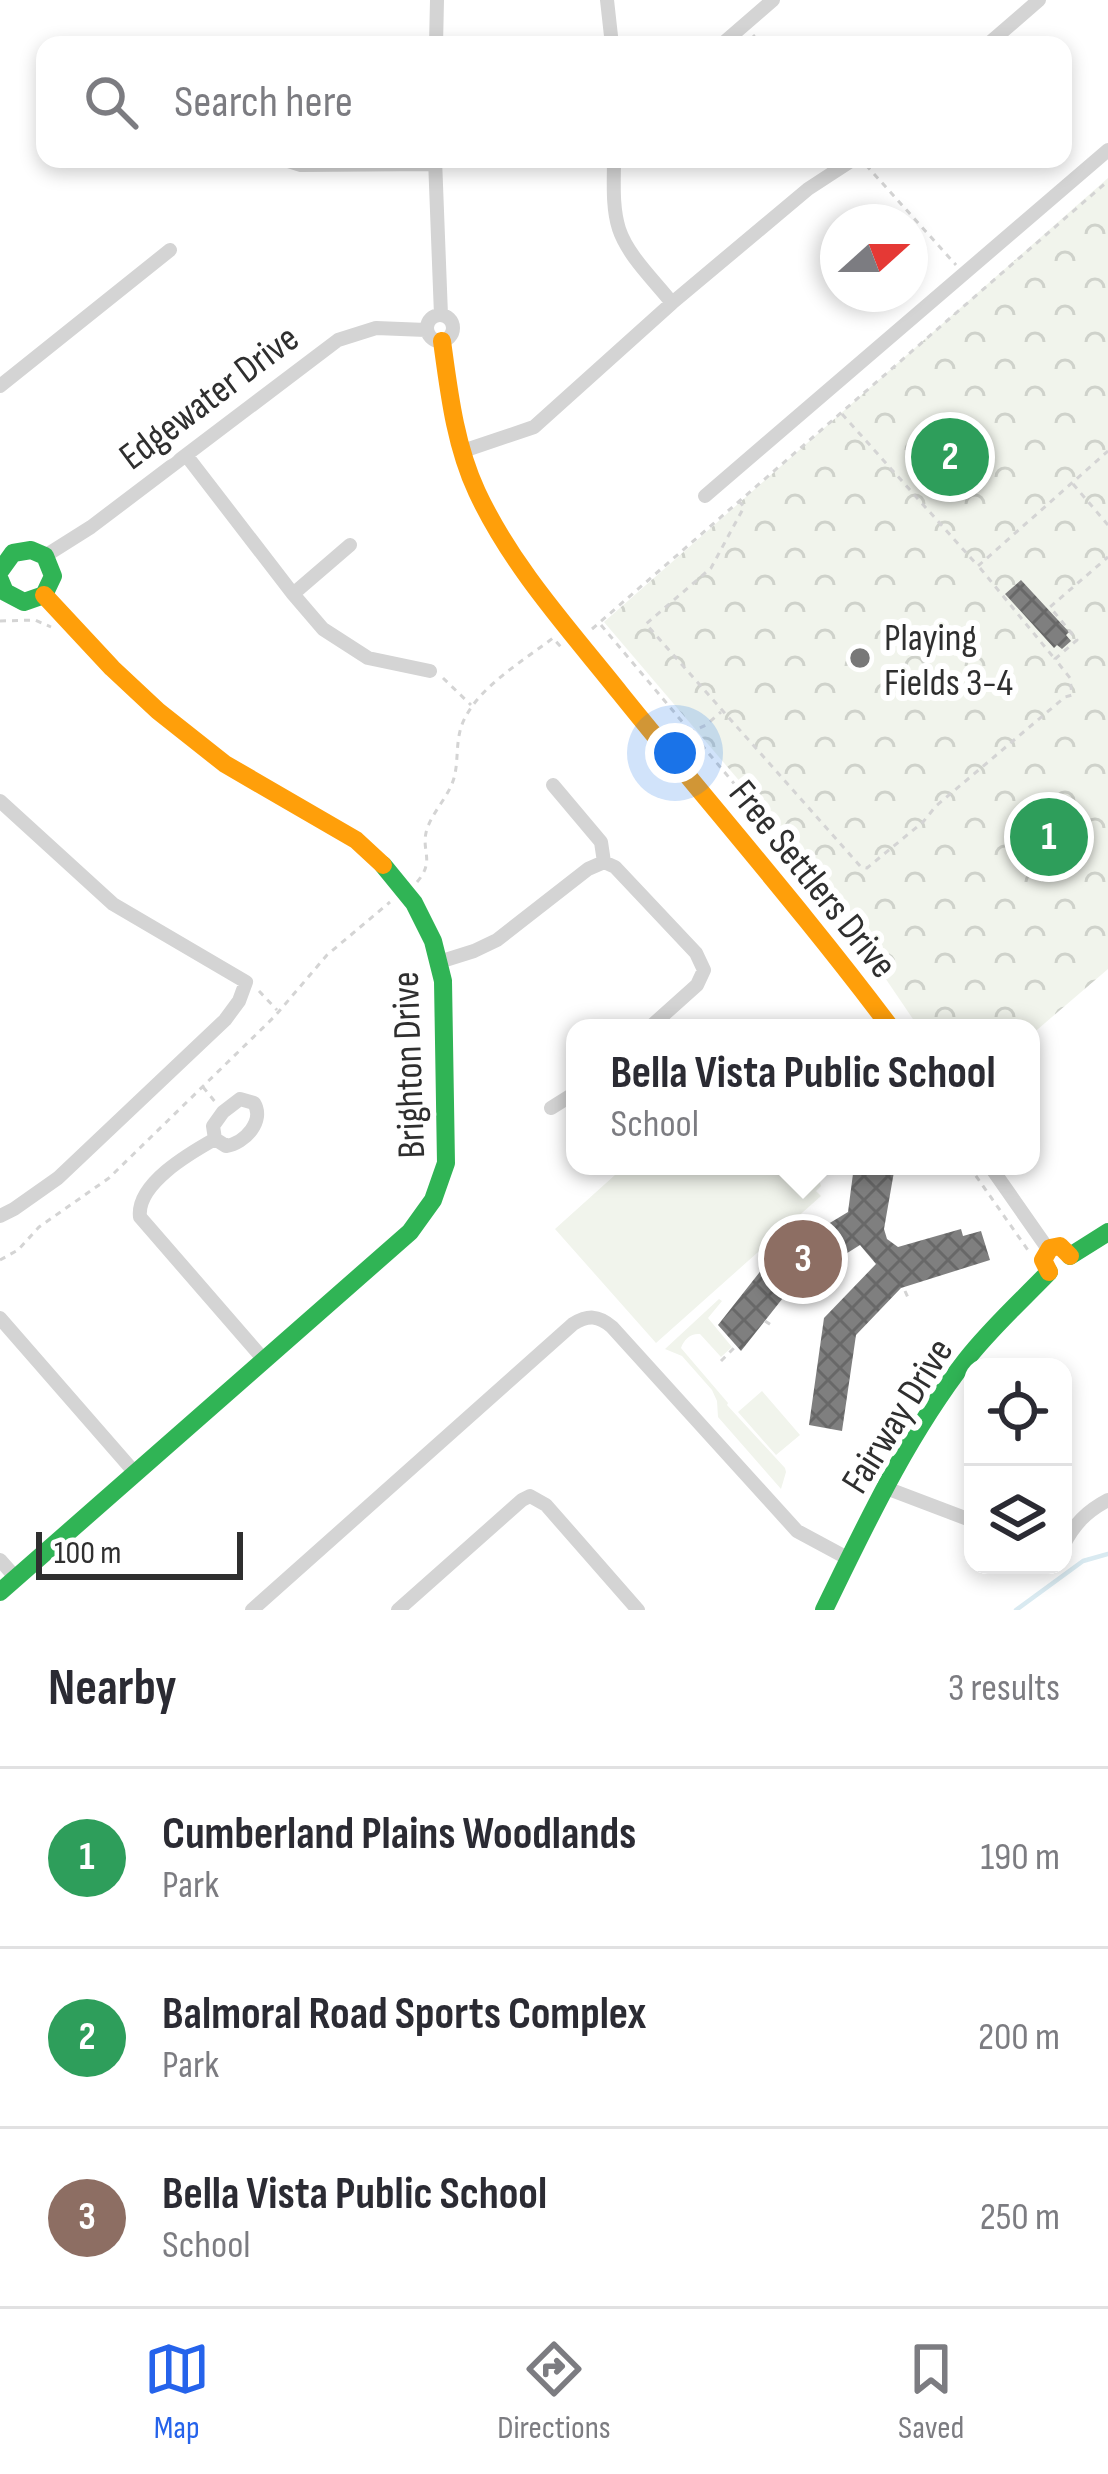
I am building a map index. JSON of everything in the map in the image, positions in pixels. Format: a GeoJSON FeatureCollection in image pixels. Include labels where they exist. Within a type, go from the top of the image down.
{"type":"FeatureCollection","features":[{"type":"Feature","properties":{"kind":"street"},"geometry":{"type":"LineString","coordinates":[[436,36],[437,0]]}},
{"type":"Feature","properties":{"kind":"street"},"geometry":{"type":"LineString","coordinates":[[607,0],[611,36]]}},
{"type":"Feature","properties":{"kind":"street"},"geometry":{"type":"LineString","coordinates":[[731,36],[773,0]]}},
{"type":"Feature","properties":{"kind":"street"},"geometry":{"type":"LineString","coordinates":[[997,36],[1039,0]]}},
{"type":"Feature","properties":{"kind":"street"},"geometry":{"type":"LineString","coordinates":[[705,496],[1108,150]]}},
{"type":"Feature","properties":{"kind":"street"},"geometry":{"type":"LineString","coordinates":[[435,168],[441,315]]}},
{"type":"Feature","properties":{"kind":"street"},"geometry":{"type":"LineString","coordinates":[[614,168],[616,215],[623,239],[672,303]]}},
{"type":"Feature","properties":{"kind":"street"},"geometry":{"type":"LineString","coordinates":[[463,451],[534,428],[672,303],[808,190],[843,168]]}},
{"type":"Feature","properties":{"kind":"street"},"geometry":{"type":"LineString","coordinates":[[0,386],[170,250]]}},
{"type":"Feature","properties":{"kind":"street"},"geometry":{"type":"LineString","coordinates":[[441,315],[453,326],[451,335],[434,335],[429,320],[441,315]]}},
{"type":"Feature","properties":{"kind":"street","name":"Edgewater Drive"},"geometry":{"type":"LineString","coordinates":[[45,556],[91,527],[338,340],[376,328],[434,335]]}},
{"type":"Feature","properties":{"kind":"street","name":"Free Settlers Drive"},"geometry":{"type":"LineString","coordinates":[[434,335],[453,420],[475,488],[496,529],[538,590],[837,954],[884,1019]]}},
{"type":"Feature","properties":{"kind":"street"},"geometry":{"type":"LineString","coordinates":[[186,454],[323,628],[368,658],[430,671]]}},
{"type":"Feature","properties":{"kind":"street"},"geometry":{"type":"LineString","coordinates":[[293,595],[350,545]]}},
{"type":"Feature","properties":{"kind":"street"},"geometry":{"type":"LineString","coordinates":[[23,549],[31,549],[45,556],[53,576],[44,595],[24,602],[2,573],[23,549]]}},
{"type":"Feature","properties":{"kind":"street","name":"Brighton Drive"},"geometry":{"type":"LineString","coordinates":[[8,1585],[410,1232],[434,1203],[446,1163],[445,1003],[433,941],[413,903],[373,854],[343,830],[225,764],[143,697],[44,595]]}},
{"type":"Feature","properties":{"kind":"street"},"geometry":{"type":"LineString","coordinates":[[553,785],[601,842],[604,862]]}},
{"type":"Feature","properties":{"kind":"street"},"geometry":{"type":"LineString","coordinates":[[0,801],[113,904],[246,982],[225,1020],[58,1178],[7,1213]]}},
{"type":"Feature","properties":{"kind":"street"},"geometry":{"type":"LineString","coordinates":[[439,962],[497,940],[587,869],[604,862],[615,867],[696,953],[704,970],[697,986],[660,1019]]}},
{"type":"Feature","properties":{"kind":"street"},"geometry":{"type":"LineString","coordinates":[[550,1108],[566,1098]]}},
{"type":"Feature","properties":{"kind":"street"},"geometry":{"type":"LineString","coordinates":[[215,1139],[184,1156],[146,1191],[138,1208],[140,1217],[265,1360]]}},
{"type":"Feature","properties":{"kind":"street"},"geometry":{"type":"LineString","coordinates":[[995,1175],[1048,1272],[1057,1275],[1071,1265],[1070,1256],[1060,1246],[1041,1253]]}},
{"type":"Feature","properties":{"kind":"street"},"geometry":{"type":"LineString","coordinates":[[1070,1256],[1108,1232]]}},
{"type":"Feature","properties":{"kind":"street","name":"Fairway Drive"},"geometry":{"type":"LineString","coordinates":[[824,1610],[926,1418],[967,1359],[1048,1272]]}},
{"type":"Feature","properties":{"kind":"street"},"geometry":{"type":"LineString","coordinates":[[252,1610],[572,1324],[595,1316],[611,1327],[797,1532],[849,1559]]}},
{"type":"Feature","properties":{"kind":"street"},"geometry":{"type":"LineString","coordinates":[[0,1318],[136,1474]]}},
{"type":"Feature","properties":{"kind":"street"},"geometry":{"type":"LineString","coordinates":[[886,1488],[964,1518]]}},
{"type":"Feature","properties":{"kind":"street"},"geometry":{"type":"LineString","coordinates":[[398,1610],[530,1496],[546,1504],[638,1610]]}},
{"type":"Feature","properties":{"kind":"street"},"geometry":{"type":"LineString","coordinates":[[1072,1528],[1108,1500]]}},
{"type":"Feature","properties":{"kind":"street"},"geometry":{"type":"LineString","coordinates":[[0,1560],[8,1585]]}},
{"type":"Feature","properties":{"kind":"path"},"geometry":{"type":"LineString","coordinates":[[866,168],[958,267]]}},
{"type":"Feature","properties":{"kind":"path"},"geometry":{"type":"LineString","coordinates":[[867,972],[869,947],[857,930],[599,623],[1108,181]]}},
{"type":"Feature","properties":{"kind":"path"},"geometry":{"type":"LineString","coordinates":[[739,500],[744,507],[711,568],[646,624],[861,867],[867,868],[968,778],[1072,695],[1070,678],[1055,659],[841,412]]}},
{"type":"Feature","properties":{"kind":"path"},"geometry":{"type":"LineString","coordinates":[[978,566],[1108,451]]}},
{"type":"Feature","properties":{"kind":"path"},"geometry":{"type":"LineString","coordinates":[[1072,483],[1108,525]]}},
{"type":"Feature","properties":{"kind":"path"},"geometry":{"type":"LineString","coordinates":[[1055,659],[1077,640],[1050,607],[1108,557]]}},
{"type":"Feature","properties":{"kind":"path"},"geometry":{"type":"LineString","coordinates":[[416,884],[429,860],[428,827],[454,781],[462,724],[472,706],[553,638],[564,650]]}},
{"type":"Feature","properties":{"kind":"path"},"geometry":{"type":"LineString","coordinates":[[430,671],[472,706]]}},
{"type":"Feature","properties":{"kind":"path"},"geometry":{"type":"LineString","coordinates":[[689,733],[722,711]]}},
{"type":"Feature","properties":{"kind":"path"},"geometry":{"type":"LineString","coordinates":[[0,1260],[109,1178],[279,1011],[327,955],[393,899]]}},
{"type":"Feature","properties":{"kind":"path"},"geometry":{"type":"LineString","coordinates":[[246,982],[279,1011]]}},
{"type":"Feature","properties":{"kind":"path"},"geometry":{"type":"LineString","coordinates":[[202,1085],[219,1106]]}},
{"type":"Feature","properties":{"kind":"path"},"geometry":{"type":"LineString","coordinates":[[976,1175],[1041,1253]]}},
{"type":"Feature","properties":{"kind":"path"},"geometry":{"type":"LineString","coordinates":[[7,1213],[31,1236]]}},
{"type":"Feature","properties":{"kind":"path"},"geometry":{"type":"LineString","coordinates":[[817,1272],[820,1279]]}},
{"type":"Feature","properties":{"kind":"path"},"geometry":{"type":"LineString","coordinates":[[905,1292],[909,1300]]}},
{"type":"Feature","properties":{"kind":"path"},"geometry":{"type":"LineString","coordinates":[[785,1296],[793,1303]]}},
{"type":"Feature","properties":{"kind":"path"},"geometry":{"type":"LineString","coordinates":[[765,1321],[774,1327]]}},
{"type":"Feature","properties":{"kind":"path"},"geometry":{"type":"LineString","coordinates":[[721,1361],[734,1348]]}},
{"type":"Feature","properties":{"kind":"green space"},"geometry":{"type":"Polygon","coordinates":[[[1108,178],[1108,969],[1040,1027],[1040,1019],[913,1019],[873,960],[874,939],[604,622],[1108,178]]]}},
{"type":"Feature","properties":{"kind":"green space"},"geometry":{"type":"Polygon","coordinates":[[[615,1175],[818,1175],[821,1186],[816,1191],[821,1196],[656,1343],[555,1229],[615,1175]]]}},
{"type":"Feature","properties":{"kind":"green space"},"geometry":{"type":"Polygon","coordinates":[[[719,1299],[708,1318],[732,1347],[721,1357],[697,1334],[688,1337],[681,1348],[785,1468],[781,1489],[718,1417],[712,1390],[682,1356],[665,1349],[719,1299]]]}},
{"type":"Feature","properties":{"kind":"green space"},"geometry":{"type":"Polygon","coordinates":[[[762,1391],[800,1435],[776,1455],[738,1412],[762,1391]]]}},
{"type":"Feature","properties":{"kind":"building"},"geometry":{"type":"Polygon","coordinates":[[[1021,580],[1069,632],[1071,641],[1062,649],[1054,648],[1005,594],[1021,580]]]}},
{"type":"Feature","properties":{"kind":"building"},"geometry":{"type":"Polygon","coordinates":[[[853,1175],[893,1175],[884,1229],[887,1239],[898,1247],[961,1229],[963,1236],[981,1231],[990,1260],[901,1288],[856,1335],[842,1431],[809,1425],[824,1318],[876,1264],[860,1245],[790,1289],[741,1351],[718,1325],[770,1259],[848,1212],[853,1175]]]}},
{"type":"Feature","properties":{"kind":"waterway"},"geometry":{"type":"LineString","coordinates":[[1016,1610],[1083,1561],[1108,1554]]}},
{"type":"Feature","properties":{"kind":"traffic: fast"},"geometry":{"type":"LineString","coordinates":[[0,571],[13,553],[31,550],[45,556],[53,576],[44,595],[24,602],[5,592],[0,580]]}},
{"type":"Feature","properties":{"kind":"traffic: fast"},"geometry":{"type":"LineString","coordinates":[[0,1592],[410,1232],[433,1200],[446,1163],[443,981],[433,941],[414,903],[383,865]]}},
{"type":"Feature","properties":{"kind":"traffic: fast"},"geometry":{"type":"LineString","coordinates":[[1070,1256],[1108,1232]]}},
{"type":"Feature","properties":{"kind":"traffic: fast"},"geometry":{"type":"LineString","coordinates":[[824,1610],[925,1419],[966,1360],[1049,1272]]}},
{"type":"Feature","properties":{"kind":"traffic: slow"},"geometry":{"type":"LineString","coordinates":[[442,341],[463,456],[507,546],[562,621],[884,1019]]}},
{"type":"Feature","properties":{"kind":"traffic: slow"},"geometry":{"type":"LineString","coordinates":[[44,595],[158,711],[225,764],[356,840],[383,865]]}},
{"type":"Feature","properties":{"kind":"traffic: slow"},"geometry":{"type":"LineString","coordinates":[[1049,1272],[1043,1260],[1050,1248],[1060,1246],[1070,1256]]}},
{"type":"Feature","properties":{"kind":"place","name":"Balmoral Road Sports Complex"},"geometry":{"type":"Point","coordinates":[950,457]}},
{"type":"Feature","properties":{"kind":"place","name":"Playing Fields 3-4"},"geometry":{"type":"Point","coordinates":[860,658]}},
{"type":"Feature","properties":{"kind":"place","name":"Cumberland Plains Woodlands"},"geometry":{"type":"Point","coordinates":[1049,837]}},
{"type":"Feature","properties":{"kind":"place","name":"Bella Vista Public School"},"geometry":{"type":"Point","coordinates":[803,1259]}}]}
